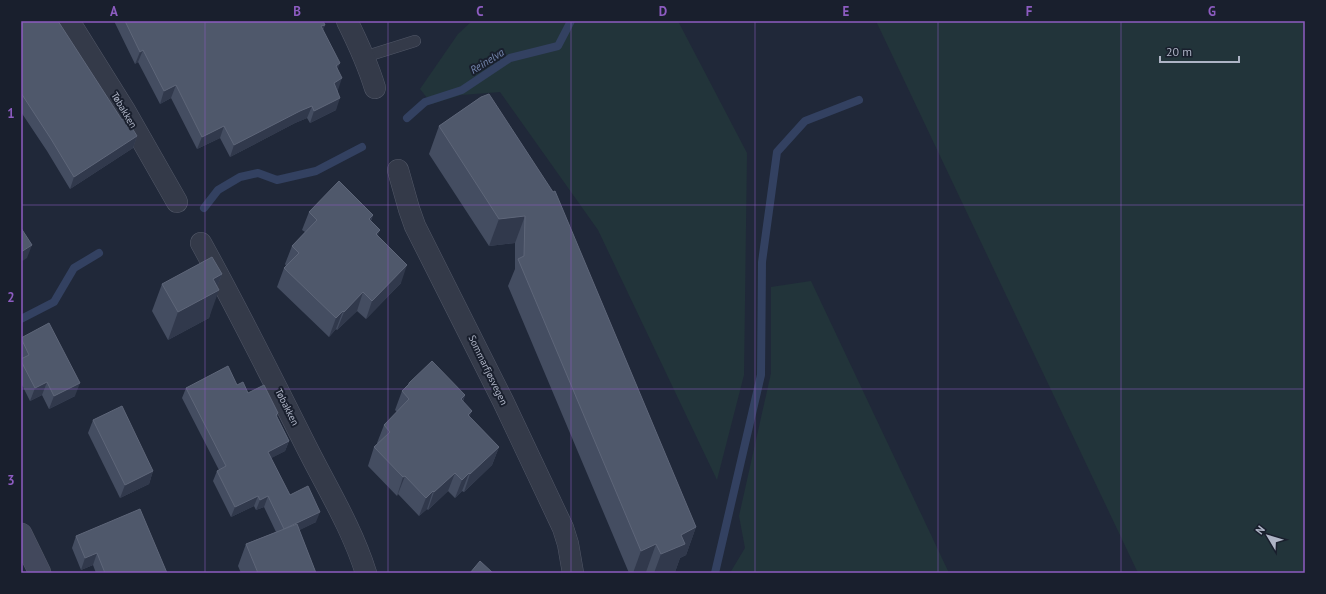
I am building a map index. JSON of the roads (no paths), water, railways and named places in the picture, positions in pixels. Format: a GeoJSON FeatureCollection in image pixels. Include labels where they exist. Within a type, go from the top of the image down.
{"type":"FeatureCollection","features":[{"type":"Feature","properties":{"kind":"street","name":"Tøbakken"},"geometry":{"type":"LineString","coordinates":[[69,21],[124,108],[176,202]]}},
{"type":"Feature","properties":{"kind":"street"},"geometry":{"type":"LineString","coordinates":[[347,21],[364,57],[374,88]]}},
{"type":"Feature","properties":{"kind":"street","name":"Sommarfjøsvegen"},"geometry":{"type":"LineString","coordinates":[[398,170],[408,209],[415,226],[503,401],[562,528],[568,544],[573,573]]}},
{"type":"Feature","properties":{"kind":"street","name":"Tøbakken"},"geometry":{"type":"LineString","coordinates":[[201,243],[255,344],[343,517],[366,573]]}},
{"type":"Feature","properties":{"kind":"street"},"geometry":{"type":"LineString","coordinates":[[21,534],[40,573]]}},
{"type":"Feature","properties":{"kind":"lane"},"geometry":{"type":"LineString","coordinates":[[364,57],[415,40]]}},
{"type":"Feature","properties":{"kind":"waterway","name":"Reinelva"},"geometry":{"type":"LineString","coordinates":[[407,118],[425,102],[462,90],[510,58],[558,46],[571,21]]}},
{"type":"Feature","properties":{"kind":"waterway"},"geometry":{"type":"LineString","coordinates":[[715,573],[761,375],[762,262],[777,152],[805,121],[859,100]]}},
{"type":"Feature","properties":{"kind":"waterway","name":"Reinelva"},"geometry":{"type":"LineString","coordinates":[[204,208],[218,190],[240,177],[258,173],[277,180],[316,171],[362,147]]}},
{"type":"Feature","properties":{"kind":"waterway","name":"Reinelva"},"geometry":{"type":"LineString","coordinates":[[21,319],[54,302],[74,268],[99,253]]}}]}
